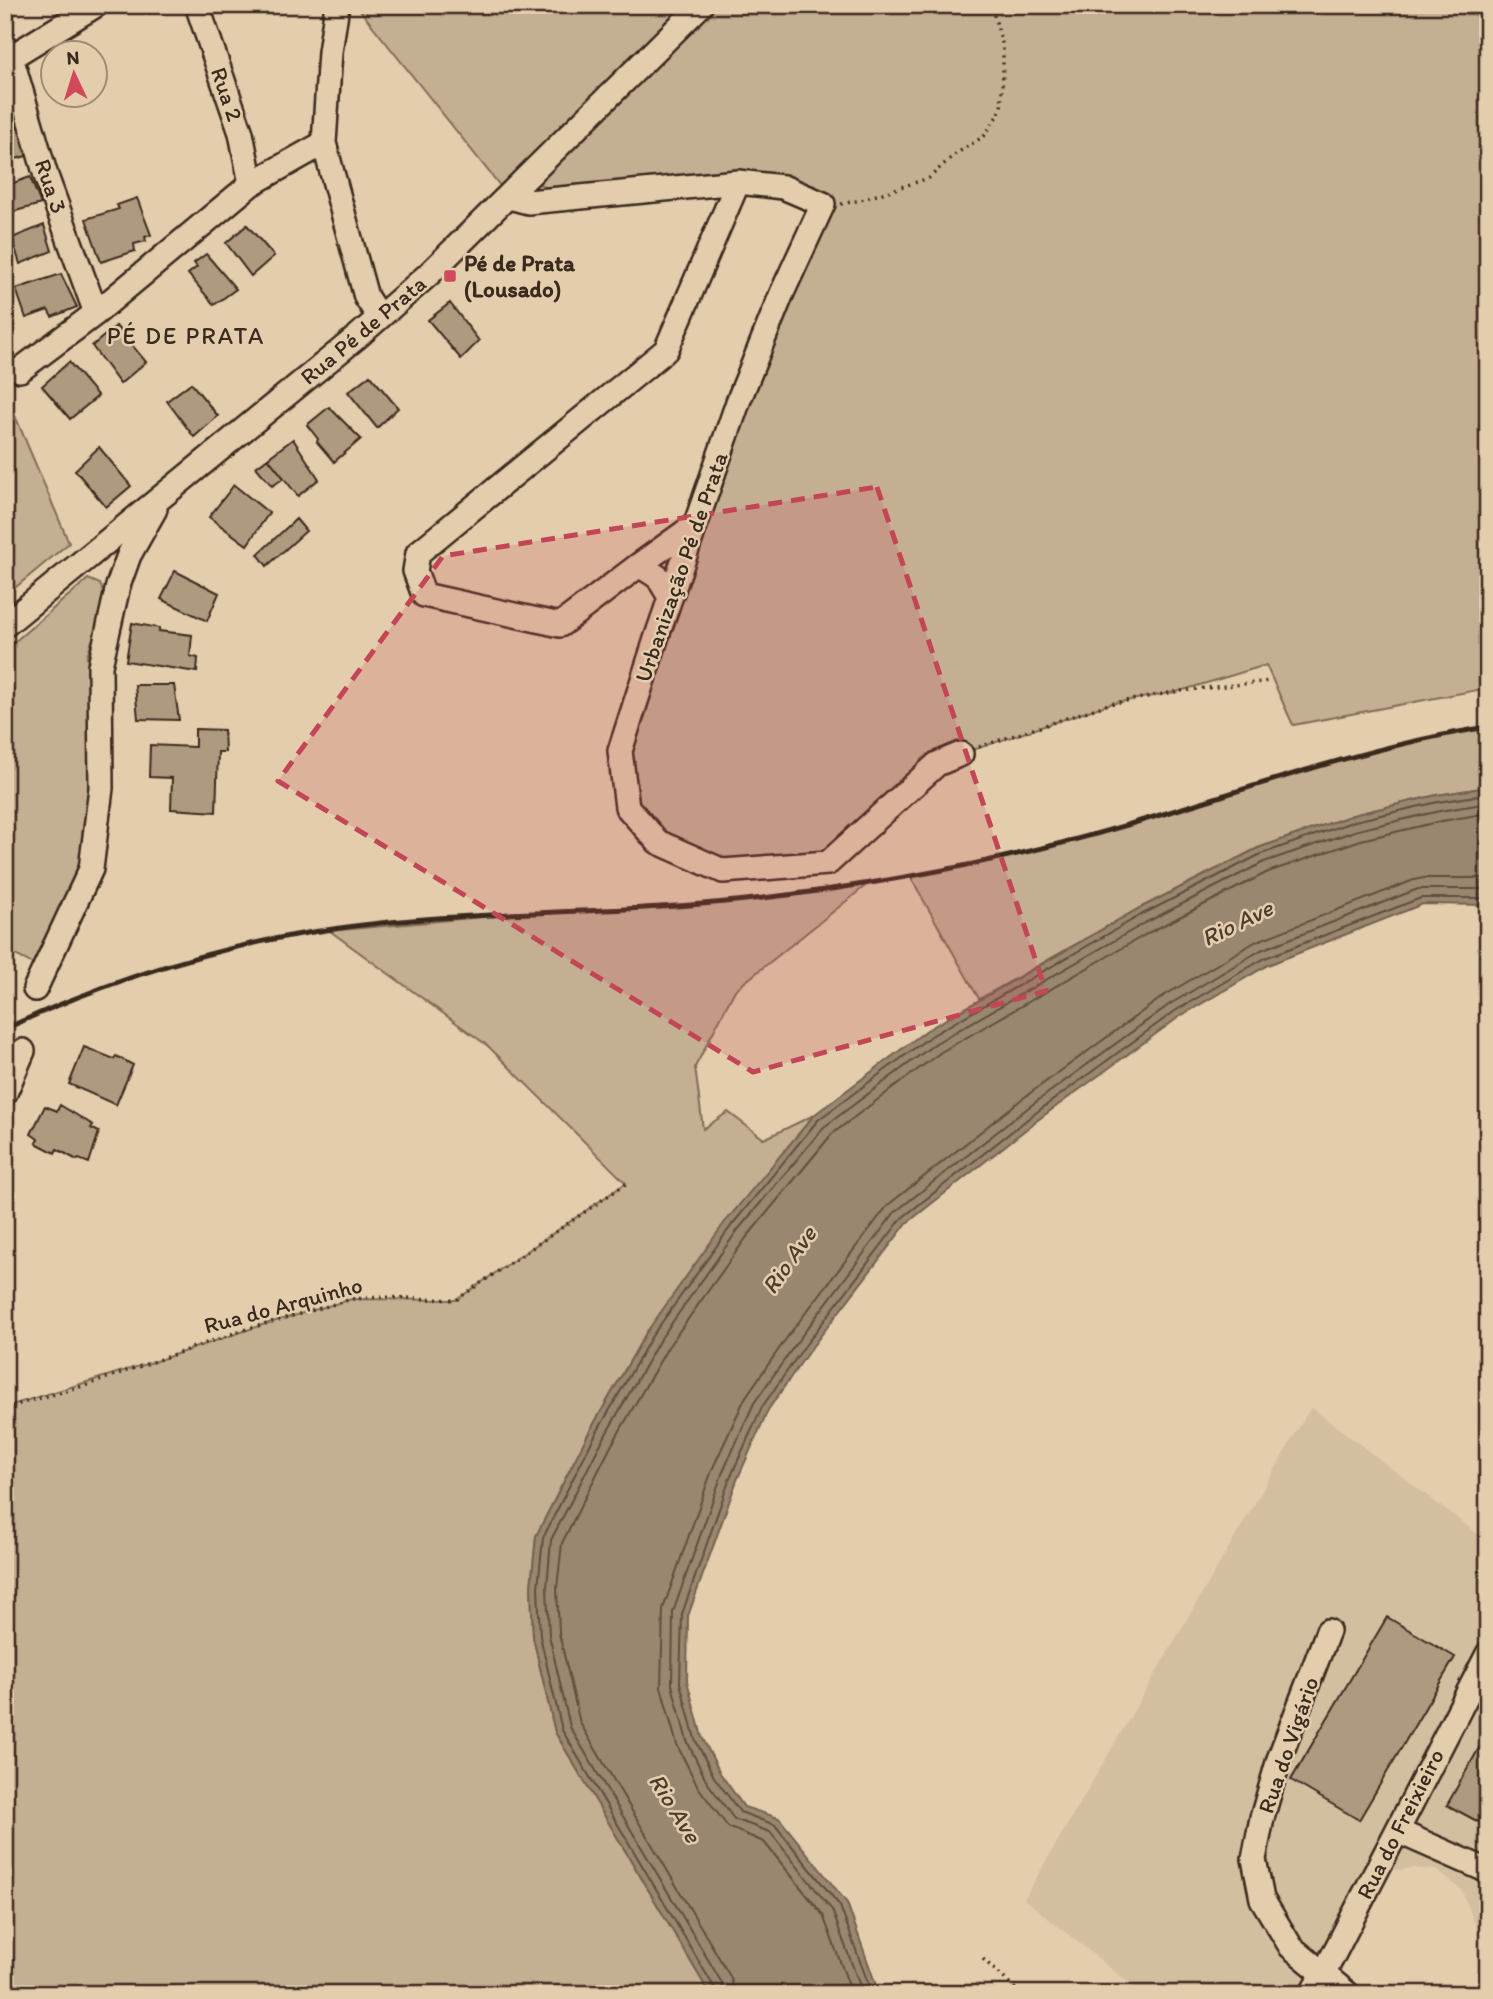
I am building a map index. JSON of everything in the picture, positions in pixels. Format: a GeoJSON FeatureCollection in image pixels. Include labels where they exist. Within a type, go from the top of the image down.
{"type":"FeatureCollection","features":[{"type":"Feature","properties":{"kind":"street","name":"Rua 3"},"geometry":{"type":"LineString","coordinates":[[96,5],[11,57],[46,176],[96,313]]}},
{"type":"Feature","properties":{"kind":"street","name":"Rua 2"},"geometry":{"type":"LineString","coordinates":[[197,5],[241,134],[251,184]]}},
{"type":"Feature","properties":{"kind":"street"},"geometry":{"type":"LineString","coordinates":[[337,5],[330,52],[324,143],[366,297],[379,317]]}},
{"type":"Feature","properties":{"kind":"street","name":"Rua Pé de Prata"},"geometry":{"type":"LineString","coordinates":[[5,625],[357,337],[429,274],[701,5]]}},
{"type":"Feature","properties":{"kind":"street"},"geometry":{"type":"LineString","coordinates":[[20,370],[96,313],[251,184],[324,143]]}},
{"type":"Feature","properties":{"kind":"street"},"geometry":{"type":"LineString","coordinates":[[530,176],[536,183],[571,198]]}},
{"type":"Feature","properties":{"kind":"street"},"geometry":{"type":"LineString","coordinates":[[509,197],[528,202],[738,182],[783,187],[823,204]]}},
{"type":"Feature","properties":{"kind":"street"},"geometry":{"type":"LineString","coordinates":[[695,525],[560,625],[425,594],[415,570],[418,553],[666,350],[738,182]]}},
{"type":"Feature","properties":{"kind":"street","name":"Urbanização Pé de Prata"},"geometry":{"type":"LineString","coordinates":[[823,204],[782,293],[738,402],[670,597],[620,751],[627,807],[658,842],[723,871],[828,863],[937,764],[961,754]]}},
{"type":"Feature","properties":{"kind":"street","name":"Rua Pé de Prata"},"geometry":{"type":"LineString","coordinates":[[35,989],[91,869],[102,788],[100,666],[118,586],[129,555],[164,494]]}},
{"type":"Feature","properties":{"kind":"street"},"geometry":{"type":"LineString","coordinates":[[86,558],[99,559],[109,566],[118,586]]}},
{"type":"Feature","properties":{"kind":"street"},"geometry":{"type":"LineString","coordinates":[[639,565],[658,577],[670,597]]}},
{"type":"Feature","properties":{"kind":"street"},"geometry":{"type":"LineString","coordinates":[[5,1093],[23,1051]]}},
{"type":"Feature","properties":{"kind":"street","name":"Rua do Vigário"},"geometry":{"type":"LineString","coordinates":[[1328,1631],[1279,1759],[1262,1818],[1254,1859],[1262,1899],[1291,1947],[1348,1994]]}},
{"type":"Feature","properties":{"kind":"street","name":"Rua do Freixieiro"},"geometry":{"type":"LineString","coordinates":[[1311,1994],[1488,1654]]}},
{"type":"Feature","properties":{"kind":"street"},"geometry":{"type":"LineString","coordinates":[[1397,1831],[1488,1873]]}},
{"type":"Feature","properties":{"kind":"path"},"geometry":{"type":"LineString","coordinates":[[823,204],[829,206],[861,200],[929,178],[954,155],[984,136],[1001,110],[1003,46],[991,5]]}},
{"type":"Feature","properties":{"kind":"path"},"geometry":{"type":"LineString","coordinates":[[961,754],[1110,704],[1180,691],[1269,681]]}},
{"type":"Feature","properties":{"kind":"path","name":"Rua do Arquinho"},"geometry":{"type":"LineString","coordinates":[[5,1408],[87,1385],[240,1331],[352,1299],[382,1297],[456,1300],[627,1183]]}},
{"type":"Feature","properties":{"kind":"path"},"geometry":{"type":"LineString","coordinates":[[983,1959],[1021,1994]]}},
{"type":"Feature","properties":{"kind":"highlighted area"},"geometry":{"type":"Polygon","coordinates":[[[877,487],[1046,991],[753,1072],[278,781],[443,556],[877,487]]]}},
{"type":"Feature","properties":{"kind":"shaded area"},"geometry":{"type":"Polygon","coordinates":[[[356,5],[701,5],[509,197],[356,5]]]}},
{"type":"Feature","properties":{"kind":"shaded area"},"geometry":{"type":"Polygon","coordinates":[[[713,5],[1488,5],[1488,688],[1293,725],[1266,665],[1180,691],[1109,704],[961,754],[828,863],[723,871],[627,807],[620,751],[823,204],[783,187],[571,198],[536,183],[713,5]]]}},
{"type":"Feature","properties":{"kind":"shaded area"},"geometry":{"type":"Polygon","coordinates":[[[5,392],[69,543],[5,596],[5,392]]]}},
{"type":"Feature","properties":{"kind":"shaded area"},"geometry":{"type":"Polygon","coordinates":[[[88,579],[100,584],[107,603],[87,655],[101,788],[78,878],[35,965],[5,950],[5,650],[88,579]]]}},
{"type":"Feature","properties":{"kind":"shaded area"},"geometry":{"type":"Polygon","coordinates":[[[1488,727],[1488,787],[1437,795],[1353,815],[1258,848],[1138,909],[979,999],[910,876],[1074,840],[1351,757],[1488,727]]]}},
{"type":"Feature","properties":{"kind":"shaded area"},"geometry":{"type":"Polygon","coordinates":[[[869,883],[735,990],[695,1067],[703,1129],[728,1112],[764,1139],[814,1115],[646,1333],[587,1436],[536,1536],[531,1587],[533,1637],[555,1732],[710,1994],[6,1994],[5,1673],[9,1666],[5,1663],[5,1407],[352,1299],[456,1300],[626,1183],[488,1046],[330,931],[527,913],[716,903],[869,883]]]}},
{"type":"Feature","properties":{"kind":"shaded area"},"geometry":{"type":"Polygon","coordinates":[[[1311,1407],[1488,1542],[1488,1956],[1461,1889],[1436,1870],[1411,1868],[1365,1875],[1302,1994],[1143,1994],[1024,1899],[1311,1407]]]}},
{"type":"Feature","properties":{"kind":"water","name":"Rio Ave"},"geometry":{"type":"Polygon","coordinates":[[[1488,787],[1488,905],[1423,904],[1268,965],[1179,1017],[1039,1119],[907,1223],[809,1351],[768,1410],[737,1480],[688,1616],[687,1681],[702,1737],[720,1773],[744,1807],[779,1818],[847,1903],[879,1994],[710,1994],[555,1732],[533,1637],[531,1587],[536,1536],[587,1436],[646,1333],[725,1222],[814,1115],[927,1030],[1138,909],[1258,848],[1353,815],[1437,795],[1488,787]]]}},
{"type":"Feature","properties":{"kind":"building"},"geometry":{"type":"Polygon","coordinates":[[[19,126],[30,155],[5,162],[5,131],[19,126]]]}},
{"type":"Feature","properties":{"kind":"building"},"geometry":{"type":"Polygon","coordinates":[[[30,177],[41,204],[5,214],[5,186],[30,177]]]}},
{"type":"Feature","properties":{"kind":"building"},"geometry":{"type":"Polygon","coordinates":[[[137,198],[151,235],[145,237],[146,241],[134,244],[135,251],[101,262],[86,219],[119,209],[117,205],[137,198]]]}},
{"type":"Feature","properties":{"kind":"building"},"geometry":{"type":"Polygon","coordinates":[[[44,225],[52,251],[20,264],[12,238],[44,225]]]}},
{"type":"Feature","properties":{"kind":"building"},"geometry":{"type":"Polygon","coordinates":[[[247,225],[274,256],[251,276],[226,243],[247,225]]]}},
{"type":"Feature","properties":{"kind":"building"},"geometry":{"type":"Polygon","coordinates":[[[206,254],[236,289],[214,305],[188,274],[197,267],[194,263],[206,254]]]}},
{"type":"Feature","properties":{"kind":"building"},"geometry":{"type":"Polygon","coordinates":[[[61,274],[77,307],[52,317],[48,310],[26,318],[16,289],[61,274]]]}},
{"type":"Feature","properties":{"kind":"building"},"geometry":{"type":"Polygon","coordinates":[[[450,303],[479,341],[461,359],[428,320],[450,303]]]}},
{"type":"Feature","properties":{"kind":"building"},"geometry":{"type":"Polygon","coordinates":[[[116,326],[146,362],[120,384],[92,346],[116,326]]]}},
{"type":"Feature","properties":{"kind":"building"},"geometry":{"type":"Polygon","coordinates":[[[69,362],[98,396],[70,419],[42,386],[69,362]]]}},
{"type":"Feature","properties":{"kind":"building"},"geometry":{"type":"Polygon","coordinates":[[[370,375],[398,408],[377,428],[348,392],[370,375]]]}},
{"type":"Feature","properties":{"kind":"building"},"geometry":{"type":"Polygon","coordinates":[[[191,383],[218,416],[194,437],[167,401],[191,383]]]}},
{"type":"Feature","properties":{"kind":"building"},"geometry":{"type":"Polygon","coordinates":[[[329,407],[361,439],[334,462],[307,425],[329,407]]]}},
{"type":"Feature","properties":{"kind":"building"},"geometry":{"type":"Polygon","coordinates":[[[293,439],[319,479],[298,496],[268,458],[293,439]]]}},
{"type":"Feature","properties":{"kind":"building"},"geometry":{"type":"Polygon","coordinates":[[[99,447],[131,486],[106,507],[75,470],[99,447]]]}},
{"type":"Feature","properties":{"kind":"building"},"geometry":{"type":"Polygon","coordinates":[[[268,458],[284,478],[272,486],[256,467],[268,458]]]}},
{"type":"Feature","properties":{"kind":"building"},"geometry":{"type":"Polygon","coordinates":[[[234,485],[269,513],[247,545],[209,517],[234,485]]]}},
{"type":"Feature","properties":{"kind":"building"},"geometry":{"type":"Polygon","coordinates":[[[296,519],[306,531],[267,566],[258,554],[296,519]]]}},
{"type":"Feature","properties":{"kind":"building"},"geometry":{"type":"Polygon","coordinates":[[[175,571],[219,593],[207,621],[161,599],[175,571]]]}},
{"type":"Feature","properties":{"kind":"building"},"geometry":{"type":"Polygon","coordinates":[[[132,623],[159,628],[159,631],[192,635],[190,656],[198,658],[197,672],[126,661],[132,623]]]}},
{"type":"Feature","properties":{"kind":"building"},"geometry":{"type":"Polygon","coordinates":[[[135,685],[174,685],[179,720],[138,719],[135,685]]]}},
{"type":"Feature","properties":{"kind":"building"},"geometry":{"type":"Polygon","coordinates":[[[195,729],[224,730],[225,752],[218,752],[216,812],[171,809],[172,778],[149,777],[150,745],[195,747],[195,729]]]}},
{"type":"Feature","properties":{"kind":"building"},"geometry":{"type":"Polygon","coordinates":[[[84,1047],[114,1059],[116,1056],[133,1065],[116,1105],[69,1084],[84,1047]]]}},
{"type":"Feature","properties":{"kind":"building"},"geometry":{"type":"Polygon","coordinates":[[[60,1105],[93,1125],[91,1128],[99,1132],[89,1163],[57,1149],[55,1153],[36,1143],[38,1139],[31,1134],[45,1106],[57,1111],[60,1105]]]}},
{"type":"Feature","properties":{"kind":"building"},"geometry":{"type":"Polygon","coordinates":[[[1387,1617],[1455,1657],[1359,1820],[1291,1780],[1387,1617]]]}},
{"type":"Feature","properties":{"kind":"building"},"geometry":{"type":"Polygon","coordinates":[[[1488,1732],[1488,1827],[1447,1805],[1488,1732]]]}},
{"type":"Feature","properties":{"kind":"railway"},"geometry":{"type":"LineString","coordinates":[[5,1029],[124,980],[249,944],[374,924],[724,902],[880,881],[965,866],[1046,847],[1351,757],[1488,727]]}},
{"type":"Feature","properties":{"kind":"place","name":"Pé de Prata (Lousado)"},"geometry":{"type":"Point","coordinates":[450,276]}},
{"type":"Feature","properties":{"kind":"district","name":"PÉ DE PRATA"},"geometry":{"type":"Point","coordinates":[186,336]}}]}
